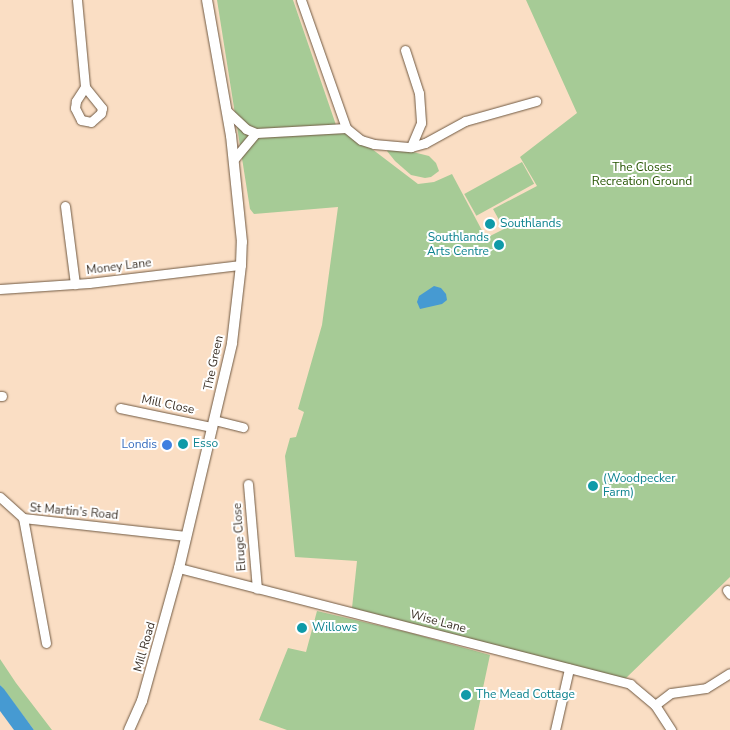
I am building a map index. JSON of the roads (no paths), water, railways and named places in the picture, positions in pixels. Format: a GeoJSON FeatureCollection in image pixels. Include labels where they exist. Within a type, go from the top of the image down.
{"type":"FeatureCollection","features":[{"type":"Feature","properties":{"kind":"street"},"geometry":{"type":"LineString","coordinates":[[77,0],[85,87]]}},
{"type":"Feature","properties":{"kind":"street","name":"The Green"},"geometry":{"type":"LineString","coordinates":[[179,568],[232,343],[241,265],[242,242],[234,159],[207,0]]}},
{"type":"Feature","properties":{"kind":"street"},"geometry":{"type":"LineString","coordinates":[[301,0],[346,128],[361,140],[374,144],[411,147],[424,143],[465,121],[536,101]]}},
{"type":"Feature","properties":{"kind":"street"},"geometry":{"type":"LineString","coordinates":[[405,50],[419,93],[421,123],[411,147]]}},
{"type":"Feature","properties":{"kind":"street"},"geometry":{"type":"LineString","coordinates":[[227,111],[246,129],[256,133],[346,128]]}},
{"type":"Feature","properties":{"kind":"street"},"geometry":{"type":"LineString","coordinates":[[234,159],[256,133]]}},
{"type":"Feature","properties":{"kind":"street"},"geometry":{"type":"LineString","coordinates":[[65,206],[75,284]]}},
{"type":"Feature","properties":{"kind":"street","name":"Money Lane"},"geometry":{"type":"LineString","coordinates":[[0,289],[75,284],[241,265]]}},
{"type":"Feature","properties":{"kind":"street","name":"Mill Close"},"geometry":{"type":"LineString","coordinates":[[120,408],[213,424],[243,427]]}},
{"type":"Feature","properties":{"kind":"street","name":"Elruge Close"},"geometry":{"type":"LineString","coordinates":[[248,484],[257,589]]}},
{"type":"Feature","properties":{"kind":"street"},"geometry":{"type":"LineString","coordinates":[[0,496],[23,518]]}},
{"type":"Feature","properties":{"kind":"street","name":"St Martin's Road"},"geometry":{"type":"LineString","coordinates":[[46,643],[23,518],[186,536]]}},
{"type":"Feature","properties":{"kind":"street","name":"Wise Lane"},"geometry":{"type":"LineString","coordinates":[[179,568],[630,684],[656,704],[671,730]]}},
{"type":"Feature","properties":{"kind":"street","name":"Mill Road"},"geometry":{"type":"LineString","coordinates":[[129,730],[144,692],[179,568]]}},
{"type":"Feature","properties":{"kind":"street"},"geometry":{"type":"LineString","coordinates":[[554,730],[568,668]]}},
{"type":"Feature","properties":{"kind":"street"},"geometry":{"type":"LineString","coordinates":[[656,704],[671,693],[706,688],[730,673]]}},
{"type":"Feature","properties":{"kind":"water"},"geometry":{"type":"Polygon","coordinates":[[[434,286],[441,288],[446,294],[447,300],[442,304],[420,309],[417,302],[419,296],[434,286]]]}},
{"type":"Feature","properties":{"kind":"water"},"geometry":{"type":"Polygon","coordinates":[[[0,685],[34,730],[14,730],[0,711],[0,685]]]}},
{"type":"Feature","properties":{"kind":"place","name":"Southlands"},"geometry":{"type":"Point","coordinates":[490,224]}},
{"type":"Feature","properties":{"kind":"place","name":"Southlands Arts Centre"},"geometry":{"type":"Point","coordinates":[499,245]}},
{"type":"Feature","properties":{"kind":"place","name":"Esso"},"geometry":{"type":"Point","coordinates":[183,444]}},
{"type":"Feature","properties":{"kind":"place","name":"Londis"},"geometry":{"type":"Point","coordinates":[167,445]}},
{"type":"Feature","properties":{"kind":"place","name":"(Woodpecker Farm)"},"geometry":{"type":"Point","coordinates":[593,486]}},
{"type":"Feature","properties":{"kind":"place","name":"Willows"},"geometry":{"type":"Point","coordinates":[302,628]}},
{"type":"Feature","properties":{"kind":"place","name":"The Mead Cottage"},"geometry":{"type":"Point","coordinates":[466,695]}},
{"type":"Feature","properties":{"kind":"park label","name":"The Closes Recreation Ground"},"geometry":{"type":"Point","coordinates":[642,175]}}]}
